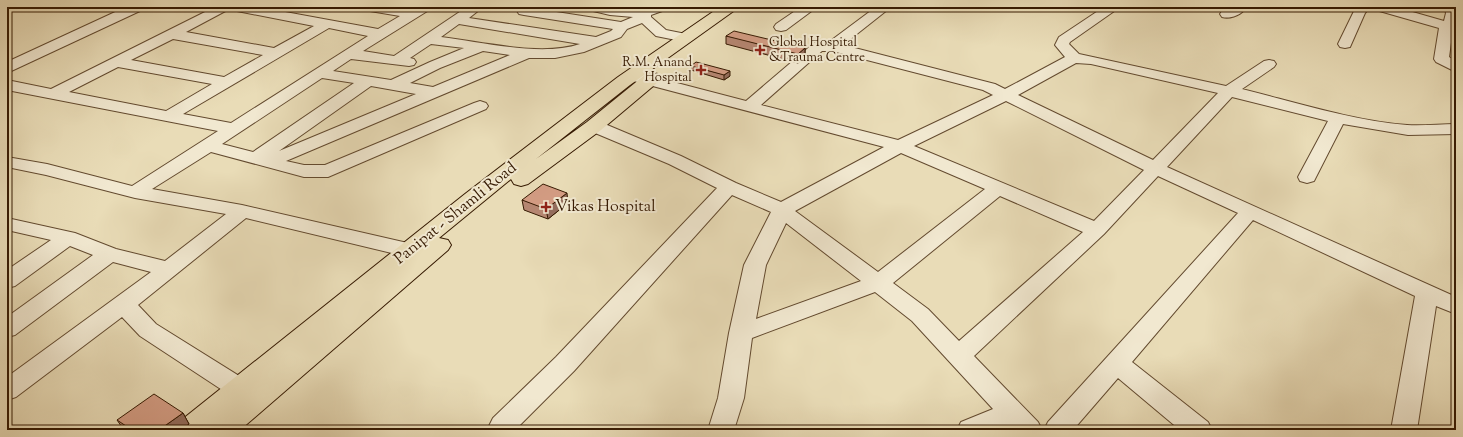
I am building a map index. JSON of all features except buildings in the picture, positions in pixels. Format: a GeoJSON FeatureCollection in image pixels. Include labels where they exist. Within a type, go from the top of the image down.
{"type":"FeatureCollection","features":[{"type":"Feature","properties":{"kind":"highway","name":"Panipat - Shamli Road"},"geometry":{"type":"LineString","coordinates":[[189,430],[248,394],[419,253],[488,205],[594,126],[640,79],[686,38],[730,7]]}},
{"type":"Feature","properties":{"kind":"highway","name":"Panipat - Shamli Road"},"geometry":{"type":"LineString","coordinates":[[419,253],[473,199],[640,79],[748,7]]}},
{"type":"Feature","properties":{"kind":"highway","name":"Panipat - Shamli Road"},"geometry":{"type":"LineString","coordinates":[[221,430],[248,394]]}},
{"type":"Feature","properties":{"kind":"street"},"geometry":{"type":"LineString","coordinates":[[7,68],[138,7]]}},
{"type":"Feature","properties":{"kind":"street"},"geometry":{"type":"LineString","coordinates":[[53,94],[224,7]]}},
{"type":"Feature","properties":{"kind":"street"},"geometry":{"type":"LineString","coordinates":[[236,7],[328,23],[380,34]]}},
{"type":"Feature","properties":{"kind":"street"},"geometry":{"type":"LineString","coordinates":[[370,7],[418,11]]}},
{"type":"Feature","properties":{"kind":"street"},"geometry":{"type":"LineString","coordinates":[[397,60],[476,7]]}},
{"type":"Feature","properties":{"kind":"street"},"geometry":{"type":"LineString","coordinates":[[594,7],[613,12],[642,13],[660,32],[686,38]]}},
{"type":"Feature","properties":{"kind":"street"},"geometry":{"type":"LineString","coordinates":[[428,39],[547,55],[573,52],[616,34],[622,26],[642,13],[660,7]]}},
{"type":"Feature","properties":{"kind":"street"},"geometry":{"type":"LineString","coordinates":[[781,27],[810,7]]}},
{"type":"Feature","properties":{"kind":"street"},"geometry":{"type":"LineString","coordinates":[[832,47],[884,7]]}},
{"type":"Feature","properties":{"kind":"street"},"geometry":{"type":"LineString","coordinates":[[1075,58],[1062,45],[1064,40],[1113,7]]}},
{"type":"Feature","properties":{"kind":"street"},"geometry":{"type":"LineString","coordinates":[[1345,44],[1359,12],[1363,7]]}},
{"type":"Feature","properties":{"kind":"street"},"geometry":{"type":"LineString","coordinates":[[1381,7],[1449,31]]}},
{"type":"Feature","properties":{"kind":"street"},"geometry":{"type":"LineString","coordinates":[[1452,7],[1453,13],[1441,59],[1456,67]]}},
{"type":"Feature","properties":{"kind":"street"},"geometry":{"type":"LineString","coordinates":[[500,26],[527,9],[622,26]]}},
{"type":"Feature","properties":{"kind":"street"},"geometry":{"type":"LineString","coordinates":[[135,192],[209,146],[318,73],[418,11]]}},
{"type":"Feature","properties":{"kind":"street"},"geometry":{"type":"LineString","coordinates":[[458,20],[597,42]]}},
{"type":"Feature","properties":{"kind":"street"},"geometry":{"type":"LineString","coordinates":[[167,117],[328,23]]}},
{"type":"Feature","properties":{"kind":"street"},"geometry":{"type":"LineString","coordinates":[[171,34],[277,53]]}},
{"type":"Feature","properties":{"kind":"street"},"geometry":{"type":"LineString","coordinates":[[750,106],[816,47],[820,46],[832,47],[984,85],[1155,168],[1456,306]]}},
{"type":"Feature","properties":{"kind":"street"},"geometry":{"type":"LineString","coordinates":[[396,84],[435,65],[480,47]]}},
{"type":"Feature","properties":{"kind":"street"},"geometry":{"type":"LineString","coordinates":[[262,160],[435,92],[527,53]]}},
{"type":"Feature","properties":{"kind":"street"},"geometry":{"type":"LineString","coordinates":[[349,54],[435,65]]}},
{"type":"Feature","properties":{"kind":"street"},"geometry":{"type":"LineString","coordinates":[[721,430],[731,398],[741,333],[755,265],[782,210],[900,146],[1006,95],[1067,60],[1075,58],[1091,60],[1229,91],[1338,118],[1399,129],[1456,129]]}},
{"type":"Feature","properties":{"kind":"street"},"geometry":{"type":"LineString","coordinates":[[117,62],[225,82]]}},
{"type":"Feature","properties":{"kind":"street"},"geometry":{"type":"LineString","coordinates":[[958,356],[1097,230],[1229,91],[1269,64]]}},
{"type":"Feature","properties":{"kind":"street"},"geometry":{"type":"LineString","coordinates":[[318,73],[396,84],[435,92]]}},
{"type":"Feature","properties":{"kind":"street"},"geometry":{"type":"LineString","coordinates":[[640,79],[750,106],[900,146],[1097,230]]}},
{"type":"Feature","properties":{"kind":"street"},"geometry":{"type":"LineString","coordinates":[[262,160],[368,81]]}},
{"type":"Feature","properties":{"kind":"street"},"geometry":{"type":"LineString","coordinates":[[7,86],[233,129]]}},
{"type":"Feature","properties":{"kind":"street"},"geometry":{"type":"LineString","coordinates":[[209,146],[304,171],[328,170],[480,106]]}},
{"type":"Feature","properties":{"kind":"street"},"geometry":{"type":"LineString","coordinates":[[1307,177],[1338,118]]}},
{"type":"Feature","properties":{"kind":"street"},"geometry":{"type":"LineString","coordinates":[[594,126],[675,160],[729,187],[782,210],[920,315],[1020,421]]}},
{"type":"Feature","properties":{"kind":"street"},"geometry":{"type":"LineString","coordinates":[[7,162],[47,170],[135,192],[242,211],[419,253]]}},
{"type":"Feature","properties":{"kind":"street"},"geometry":{"type":"LineString","coordinates":[[500,430],[502,426],[565,364],[729,187]]}},
{"type":"Feature","properties":{"kind":"street"},"geometry":{"type":"LineString","coordinates":[[741,333],[879,283],[998,188]]}},
{"type":"Feature","properties":{"kind":"street"},"geometry":{"type":"LineString","coordinates":[[7,390],[124,304],[242,211]]}},
{"type":"Feature","properties":{"kind":"street"},"geometry":{"type":"LineString","coordinates":[[1057,430],[1250,212]]}},
{"type":"Feature","properties":{"kind":"street"},"geometry":{"type":"LineString","coordinates":[[7,224],[68,238],[109,254],[168,269]]}},
{"type":"Feature","properties":{"kind":"street"},"geometry":{"type":"LineString","coordinates":[[7,281],[68,238]]}},
{"type":"Feature","properties":{"kind":"street"},"geometry":{"type":"LineString","coordinates":[[7,329],[109,254]]}},
{"type":"Feature","properties":{"kind":"street"},"geometry":{"type":"LineString","coordinates":[[1404,430],[1427,292]]}},
{"type":"Feature","properties":{"kind":"street"},"geometry":{"type":"LineString","coordinates":[[124,304],[148,330],[156,336],[248,394]]}},
{"type":"Feature","properties":{"kind":"street"},"geometry":{"type":"LineString","coordinates":[[1116,364],[1199,430]]}},
{"type":"Feature","properties":{"kind":"street"},"geometry":{"type":"LineString","coordinates":[[970,430],[1020,421]]}},
{"type":"Feature","properties":{"kind":"place","name":"Global Hospital &Trauma Centre"},"geometry":{"type":"Point","coordinates":[760,50]}},
{"type":"Feature","properties":{"kind":"place","name":"R.M. Anand Hospital"},"geometry":{"type":"Point","coordinates":[701,70]}},
{"type":"Feature","properties":{"kind":"place","name":"Vikas Hospital"},"geometry":{"type":"Point","coordinates":[546,207]}}]}
